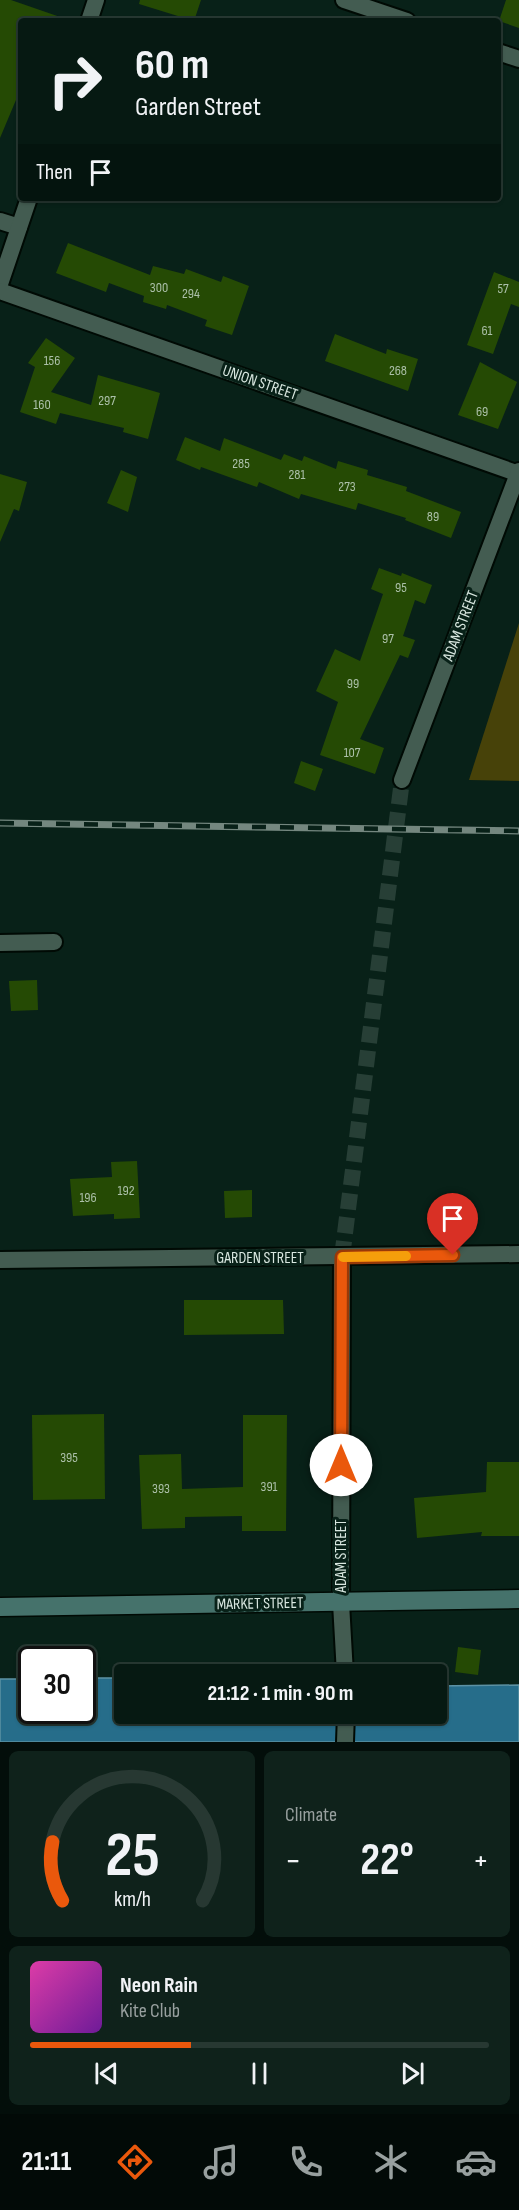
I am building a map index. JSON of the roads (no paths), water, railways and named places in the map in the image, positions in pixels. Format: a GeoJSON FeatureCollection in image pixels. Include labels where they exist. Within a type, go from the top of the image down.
{"type":"FeatureCollection","features":[{"type":"Feature","properties":{"kind":"street"},"geometry":{"type":"LineString","coordinates":[[90,18],[96,0]]}},
{"type":"Feature","properties":{"kind":"street"},"geometry":{"type":"LineString","coordinates":[[344,0],[398,18]]}},
{"type":"Feature","properties":{"kind":"street"},"geometry":{"type":"LineString","coordinates":[[501,53],[519,59]]}},
{"type":"Feature","properties":{"kind":"street"},"geometry":{"type":"LineString","coordinates":[[0,284],[28,201]]}},
{"type":"Feature","properties":{"kind":"street"},"geometry":{"type":"LineString","coordinates":[[0,221],[19,227]]}},
{"type":"Feature","properties":{"kind":"street","name":"UNION STREET"},"geometry":{"type":"LineString","coordinates":[[0,291],[519,473]]}},
{"type":"Feature","properties":{"kind":"street","name":"ADAM STREET"},"geometry":{"type":"LineString","coordinates":[[402,780],[519,473]]}},
{"type":"Feature","properties":{"kind":"street"},"geometry":{"type":"LineString","coordinates":[[0,943],[54,942]]}},
{"type":"Feature","properties":{"kind":"street","name":"GARDEN STREET"},"geometry":{"type":"LineString","coordinates":[[0,1260],[519,1254]]}},
{"type":"Feature","properties":{"kind":"street","name":"ADAM STREET"},"geometry":{"type":"LineString","coordinates":[[342,1257],[341,1603],[344,1664]]}},
{"type":"Feature","properties":{"kind":"street","name":"MARKET STREET"},"geometry":{"type":"LineString","coordinates":[[0,1607],[519,1599]]}},
{"type":"Feature","properties":{"kind":"street"},"geometry":{"type":"LineString","coordinates":[[345,1742],[346,1724]]}},
{"type":"Feature","properties":{"kind":"water"},"geometry":{"type":"Polygon","coordinates":[[[96,1678],[114,1678],[114,1724],[447,1724],[447,1686],[519,1685],[519,1742],[0,1742],[0,1679],[18,1679],[18,1724],[96,1724],[96,1678]]]}},
{"type":"Feature","properties":{"kind":"tunnel"},"geometry":{"type":"LineString","coordinates":[[342,1257],[402,780]]}},
{"type":"Feature","properties":{"kind":"railway"},"geometry":{"type":"LineString","coordinates":[[0,823],[519,831]]}}]}
